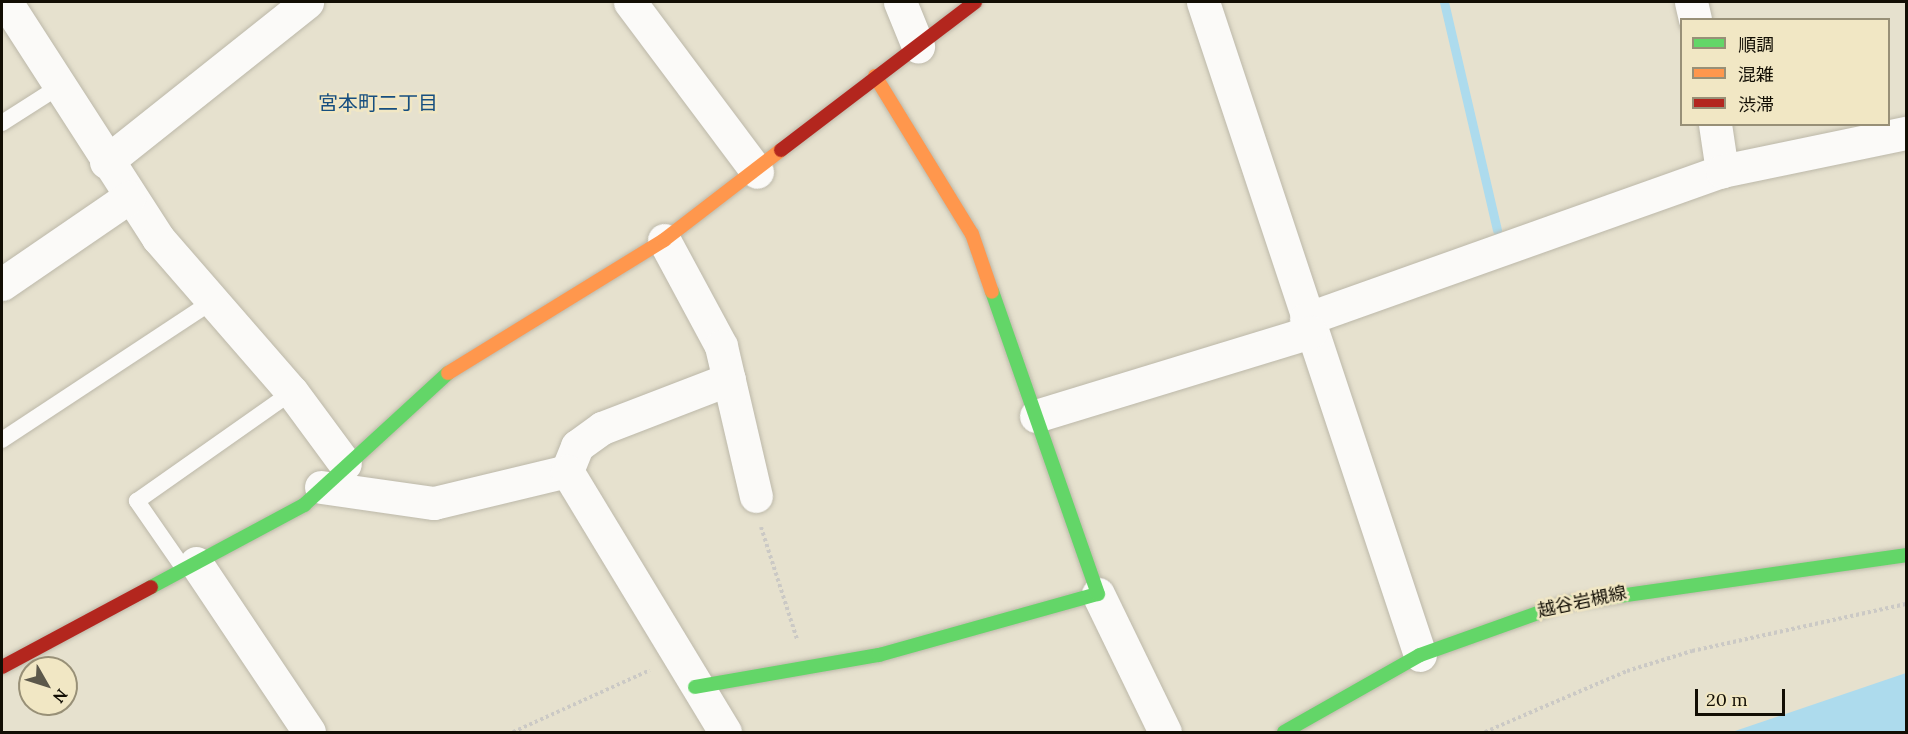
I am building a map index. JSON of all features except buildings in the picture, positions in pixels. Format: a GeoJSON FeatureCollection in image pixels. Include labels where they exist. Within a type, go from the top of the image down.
{"type":"FeatureCollection","features":[{"type":"Feature","properties":{"kind":"street"},"geometry":{"type":"LineString","coordinates":[[6,2],[57,88],[129,197],[211,302],[291,392],[345,464]]}},
{"type":"Feature","properties":{"kind":"street"},"geometry":{"type":"LineString","coordinates":[[106,162],[307,2]]}},
{"type":"Feature","properties":{"kind":"street"},"geometry":{"type":"LineString","coordinates":[[630,2],[758,172]]}},
{"type":"Feature","properties":{"kind":"street"},"geometry":{"type":"LineString","coordinates":[[900,2],[918,46]]}},
{"type":"Feature","properties":{"kind":"street"},"geometry":{"type":"LineString","coordinates":[[7,663],[304,505],[436,380],[664,240],[758,172],[875,76],[975,2]]}},
{"type":"Feature","properties":{"kind":"street"},"geometry":{"type":"LineString","coordinates":[[1203,2],[1308,325],[1420,655]]}},
{"type":"Feature","properties":{"kind":"street"},"geometry":{"type":"LineString","coordinates":[[1690,2],[1694,18]]}},
{"type":"Feature","properties":{"kind":"street"},"geometry":{"type":"LineString","coordinates":[[875,76],[972,234],[1098,594],[1165,732]]}},
{"type":"Feature","properties":{"kind":"street"},"geometry":{"type":"LineString","coordinates":[[1715,126],[1722,171]]}},
{"type":"Feature","properties":{"kind":"street"},"geometry":{"type":"LineString","coordinates":[[1036,416],[1308,325],[1722,171],[1906,133]]}},
{"type":"Feature","properties":{"kind":"street"},"geometry":{"type":"LineString","coordinates":[[2,284],[129,197]]}},
{"type":"Feature","properties":{"kind":"street"},"geometry":{"type":"LineString","coordinates":[[664,240],[721,346],[756,496]]}},
{"type":"Feature","properties":{"kind":"street"},"geometry":{"type":"LineString","coordinates":[[567,471],[577,446],[602,428],[729,379]]}},
{"type":"Feature","properties":{"kind":"street"},"geometry":{"type":"LineString","coordinates":[[321,487],[434,503],[567,471]]}},
{"type":"Feature","properties":{"kind":"street"},"geometry":{"type":"LineString","coordinates":[[567,471],[695,687],[725,732]]}},
{"type":"Feature","properties":{"kind":"street","name":"越谷岩槻線"},"geometry":{"type":"LineString","coordinates":[[1284,732],[1420,655],[1563,604],[1906,555]]}},
{"type":"Feature","properties":{"kind":"street"},"geometry":{"type":"LineString","coordinates":[[190,566],[309,732]]}},
{"type":"Feature","properties":{"kind":"street"},"geometry":{"type":"LineString","coordinates":[[695,687],[879,655],[1098,594]]}},
{"type":"Feature","properties":{"kind":"lane"},"geometry":{"type":"LineString","coordinates":[[2,123],[57,88]]}},
{"type":"Feature","properties":{"kind":"lane"},"geometry":{"type":"LineString","coordinates":[[2,440],[211,302]]}},
{"type":"Feature","properties":{"kind":"lane"},"geometry":{"type":"LineString","coordinates":[[190,566],[137,501],[291,392]]}},
{"type":"Feature","properties":{"kind":"lane"},"geometry":{"type":"LineString","coordinates":[[2,644],[7,663]]}},
{"type":"Feature","properties":{"kind":"path"},"geometry":{"type":"LineString","coordinates":[[756,496],[760,524],[806,669]]}},
{"type":"Feature","properties":{"kind":"path"},"geometry":{"type":"LineString","coordinates":[[1485,732],[1627,671],[1692,651],[1906,604]]}},
{"type":"Feature","properties":{"kind":"path"},"geometry":{"type":"LineString","coordinates":[[513,732],[678,658]]}},
{"type":"Feature","properties":{"kind":"water"},"geometry":{"type":"Polygon","coordinates":[[[1906,673],[1906,732],[1732,732],[1906,673]]]}},
{"type":"Feature","properties":{"kind":"waterway"},"geometry":{"type":"LineString","coordinates":[[1444,2],[1497,230]]}},
{"type":"Feature","properties":{"kind":"traffic: fast"},"geometry":{"type":"LineString","coordinates":[[695,687],[879,655],[1098,594],[992,292]]}},
{"type":"Feature","properties":{"kind":"traffic: fast"},"geometry":{"type":"LineString","coordinates":[[151,587],[304,505],[448,373]]}},
{"type":"Feature","properties":{"kind":"traffic: fast"},"geometry":{"type":"LineString","coordinates":[[1284,732],[1420,655],[1563,604],[1906,555]]}},
{"type":"Feature","properties":{"kind":"traffic: slow"},"geometry":{"type":"LineString","coordinates":[[875,76],[972,234],[992,292]]}},
{"type":"Feature","properties":{"kind":"traffic: slow"},"geometry":{"type":"LineString","coordinates":[[448,373],[664,240],[781,150]]}},
{"type":"Feature","properties":{"kind":"traffic: jam"},"geometry":{"type":"LineString","coordinates":[[781,150],[975,2]]}},
{"type":"Feature","properties":{"kind":"traffic: jam"},"geometry":{"type":"LineString","coordinates":[[2,667],[151,587]]}},
{"type":"Feature","properties":{"kind":"district","name":"宮本町二丁目"},"geometry":{"type":"Point","coordinates":[378,102]}}]}
